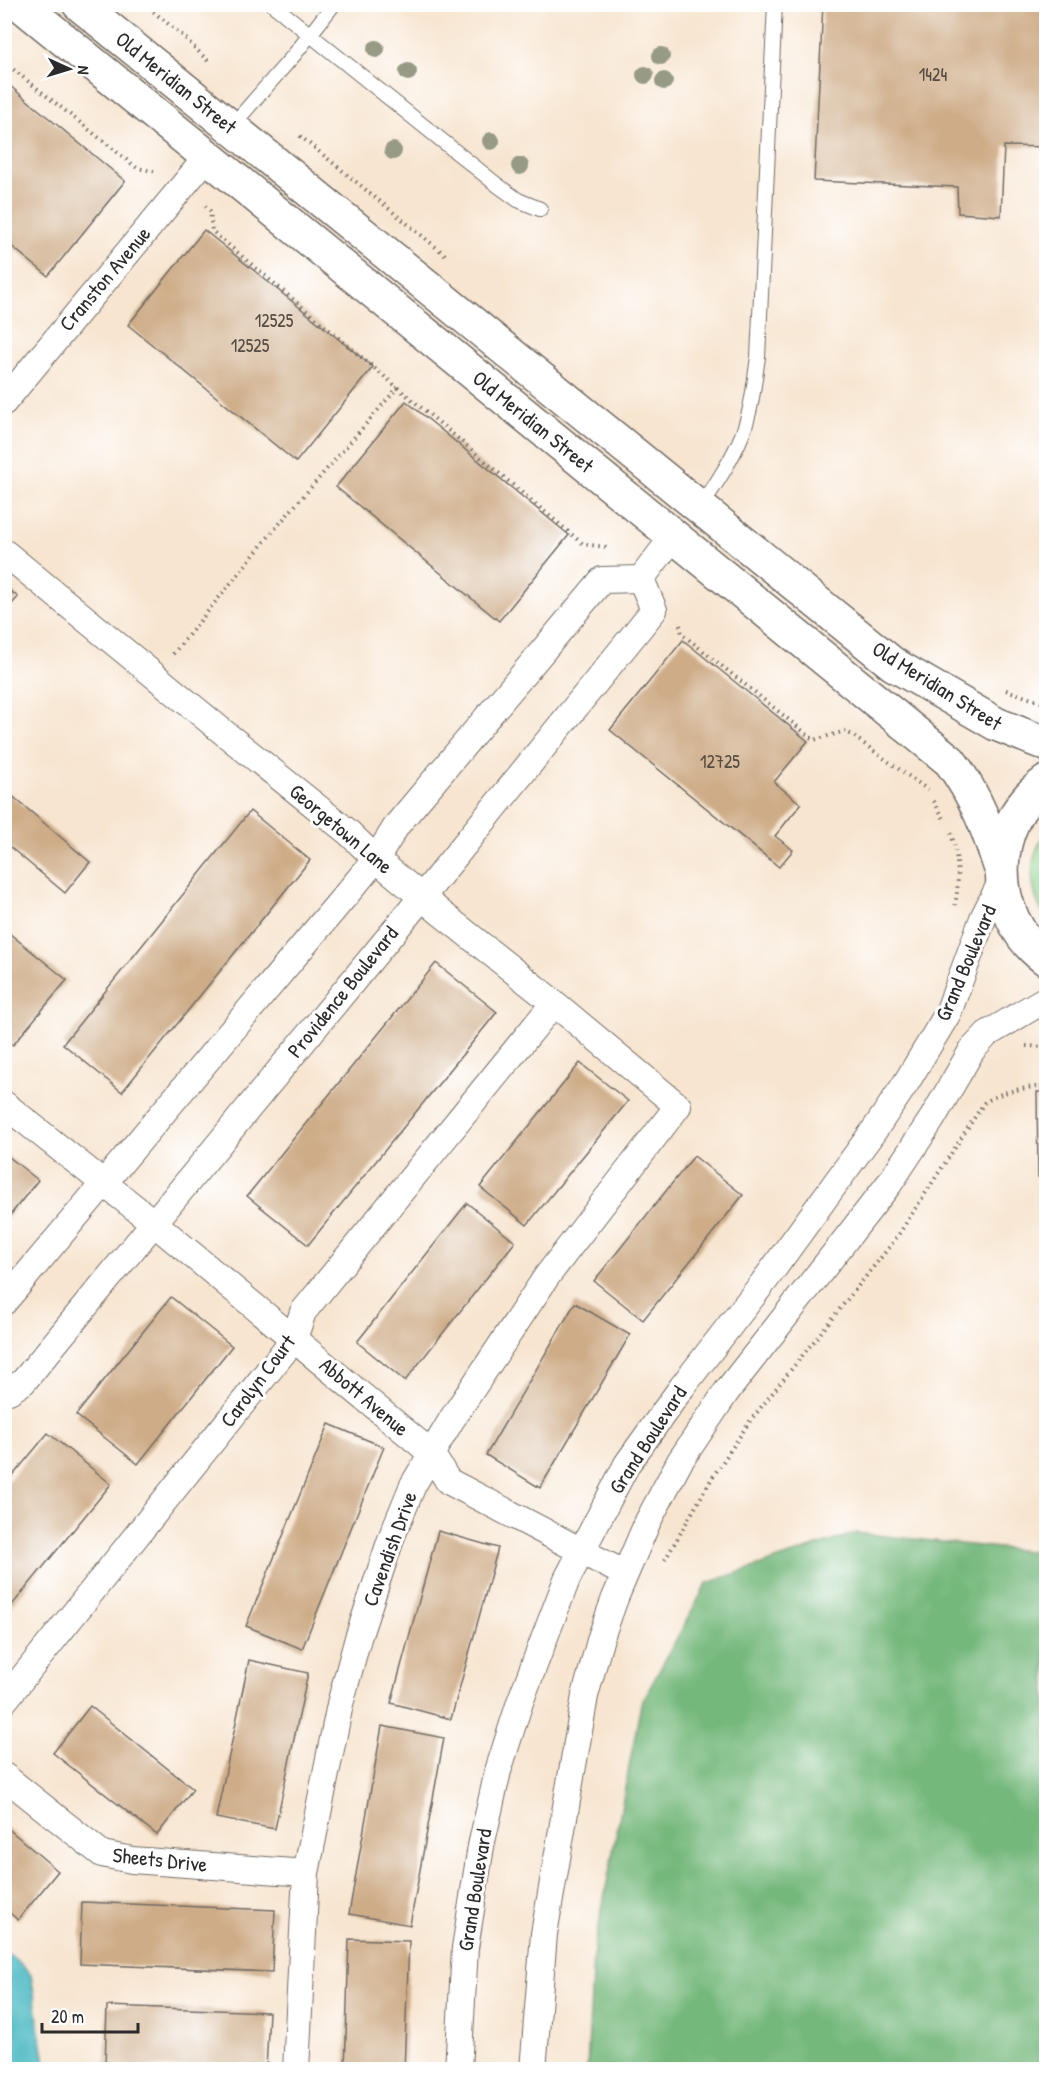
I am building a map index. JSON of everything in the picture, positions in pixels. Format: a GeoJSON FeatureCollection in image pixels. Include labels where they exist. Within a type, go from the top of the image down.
{"type":"FeatureCollection","features":[{"type":"Feature","properties":{"kind":"main road","name":"Old Meridian Street"},"geometry":{"type":"LineString","coordinates":[[20,4],[950,761],[974,796],[990,837],[1002,876],[1005,897],[1018,929],[1029,943],[1047,959]]}},
{"type":"Feature","properties":{"kind":"main road","name":"Old Meridian Street"},"geometry":{"type":"LineString","coordinates":[[80,4],[893,664],[996,724],[1047,744]]}},
{"type":"Feature","properties":{"kind":"main road"},"geometry":{"type":"LineString","coordinates":[[1002,876],[1003,852],[1017,814],[1029,798],[1047,782]]}},
{"type":"Feature","properties":{"kind":"street","name":"Cranston Avenue"},"geometry":{"type":"LineString","coordinates":[[4,402],[207,157]]}},
{"type":"Feature","properties":{"kind":"street"},"geometry":{"type":"LineString","coordinates":[[4,1302],[376,859],[397,825],[602,580],[641,579],[674,537]]}},
{"type":"Feature","properties":{"kind":"street","name":"Georgetown Lane"},"geometry":{"type":"LineString","coordinates":[[4,552],[348,832],[376,859],[678,1106]]}},
{"type":"Feature","properties":{"kind":"street","name":"Providence Boulevard"},"geometry":{"type":"LineString","coordinates":[[4,1392],[23,1382],[422,897],[654,610],[641,579]]}},
{"type":"Feature","properties":{"kind":"street","name":"Grand Boulevard"},"geometry":{"type":"LineString","coordinates":[[458,2070],[465,1948],[481,1846],[498,1771],[532,1667],[567,1579],[627,1464],[682,1387],[766,1279],[906,1083],[948,1012],[983,918],[1002,876]]}},
{"type":"Feature","properties":{"kind":"street","name":"Grand Boulevard"},"geometry":{"type":"LineString","coordinates":[[533,2070],[544,1934],[585,1696],[601,1637],[648,1521],[680,1461],[726,1391],[889,1184],[932,1119],[972,1050],[987,1034],[1047,999]]}},
{"type":"Feature","properties":{"kind":"street","name":"Carolyn Court"},"geometry":{"type":"LineString","coordinates":[[4,1701],[294,1339],[303,1312],[554,1003]]}},
{"type":"Feature","properties":{"kind":"street","name":"Abbott Avenue"},"geometry":{"type":"LineString","coordinates":[[4,1104],[154,1223],[431,1453],[448,1481],[625,1574]]}},
{"type":"Feature","properties":{"kind":"street","name":"Cavendish Drive"},"geometry":{"type":"LineString","coordinates":[[296,2070],[306,1873],[340,1704],[358,1638],[392,1536],[413,1485],[431,1453],[547,1276],[678,1106]]}},
{"type":"Feature","properties":{"kind":"street","name":"Sheets Drive"},"geometry":{"type":"LineString","coordinates":[[4,1776],[102,1854],[132,1860],[306,1873]]}},
{"type":"Feature","properties":{"kind":"lane"},"geometry":{"type":"LineString","coordinates":[[272,4],[495,184],[518,200],[540,209]]}},
{"type":"Feature","properties":{"kind":"lane"},"geometry":{"type":"LineString","coordinates":[[231,128],[334,4]]}},
{"type":"Feature","properties":{"kind":"lane"},"geometry":{"type":"LineString","coordinates":[[700,508],[742,435],[752,401],[758,357],[775,4]]}},
{"type":"Feature","properties":{"kind":"path"},"geometry":{"type":"LineString","coordinates":[[144,4],[183,35],[210,63]]}},
{"type":"Feature","properties":{"kind":"path"},"geometry":{"type":"LineString","coordinates":[[4,62],[136,168],[165,173]]}},
{"type":"Feature","properties":{"kind":"path"},"geometry":{"type":"LineString","coordinates":[[210,211],[212,231],[583,544],[605,547]]}},
{"type":"Feature","properties":{"kind":"path"},"geometry":{"type":"LineString","coordinates":[[155,676],[274,530],[398,387]]}},
{"type":"Feature","properties":{"kind":"path"},"geometry":{"type":"LineString","coordinates":[[680,623],[682,634],[814,740],[846,731],[929,791],[949,828],[956,853],[958,893],[953,915]]}},
{"type":"Feature","properties":{"kind":"path"},"geometry":{"type":"LineString","coordinates":[[1013,692],[1047,704]]}},
{"type":"Feature","properties":{"kind":"path"},"geometry":{"type":"LineString","coordinates":[[660,1570],[712,1478],[750,1421],[895,1240],[984,1103],[1007,1091],[1047,1086]]}},
{"type":"Feature","properties":{"kind":"green space"},"geometry":{"type":"Polygon","coordinates":[[[1046,833],[1046,918],[1036,898],[1032,876],[1036,853],[1046,833]]]}},
{"type":"Feature","properties":{"kind":"green space"},"geometry":{"type":"Polygon","coordinates":[[[856,1533],[1046,1553],[1046,2069],[587,2069],[593,1956],[641,1704],[707,1583],[856,1533]]]}},
{"type":"Feature","properties":{"kind":"water"},"geometry":{"type":"Polygon","coordinates":[[[5,1952],[31,1975],[46,2069],[5,2069],[5,1952]]]}},
{"type":"Feature","properties":{"kind":"building"},"geometry":{"type":"Polygon","coordinates":[[[823,4],[1046,4],[1046,147],[1004,146],[1001,216],[958,213],[957,187],[814,181],[823,4]]]}},
{"type":"Feature","properties":{"kind":"building"},"geometry":{"type":"Polygon","coordinates":[[[4,81],[125,181],[48,276],[4,240],[4,81]]]}},
{"type":"Feature","properties":{"kind":"building"},"geometry":{"type":"Polygon","coordinates":[[[204,230],[373,367],[296,462],[128,325],[204,230]]]}},
{"type":"Feature","properties":{"kind":"building"},"geometry":{"type":"Polygon","coordinates":[[[406,401],[569,535],[499,621],[336,487],[406,401]]]}},
{"type":"Feature","properties":{"kind":"building"},"geometry":{"type":"Polygon","coordinates":[[[4,586],[18,597],[4,613],[4,586]]]}},
{"type":"Feature","properties":{"kind":"building"},"geometry":{"type":"Polygon","coordinates":[[[683,640],[808,741],[774,782],[801,804],[775,836],[793,850],[779,867],[610,730],[683,640]]]}},
{"type":"Feature","properties":{"kind":"building"},"geometry":{"type":"Polygon","coordinates":[[[4,789],[90,862],[65,893],[4,842],[4,789]]]}},
{"type":"Feature","properties":{"kind":"building"},"geometry":{"type":"Polygon","coordinates":[[[250,811],[310,860],[122,1092],[63,1044],[250,811]]]}},
{"type":"Feature","properties":{"kind":"building"},"geometry":{"type":"Polygon","coordinates":[[[4,929],[67,980],[13,1045],[4,1038],[4,929]]]}},
{"type":"Feature","properties":{"kind":"building"},"geometry":{"type":"Polygon","coordinates":[[[436,963],[497,1012],[308,1245],[247,1196],[436,963]]]}},
{"type":"Feature","properties":{"kind":"building"},"geometry":{"type":"Polygon","coordinates":[[[580,1063],[628,1101],[527,1225],[480,1187],[580,1063]]]}},
{"type":"Feature","properties":{"kind":"building"},"geometry":{"type":"Polygon","coordinates":[[[1037,1092],[1046,1092],[1046,1177],[1038,1177],[1037,1092]]]}},
{"type":"Feature","properties":{"kind":"building"},"geometry":{"type":"Polygon","coordinates":[[[4,1153],[38,1180],[4,1223],[4,1153]]]}},
{"type":"Feature","properties":{"kind":"building"},"geometry":{"type":"Polygon","coordinates":[[[694,1156],[743,1195],[643,1320],[594,1281],[694,1156]]]}},
{"type":"Feature","properties":{"kind":"building"},"geometry":{"type":"Polygon","coordinates":[[[467,1203],[515,1242],[405,1381],[357,1342],[467,1203]]]}},
{"type":"Feature","properties":{"kind":"building"},"geometry":{"type":"Polygon","coordinates":[[[171,1297],[232,1346],[138,1464],[76,1415],[171,1297]]]}},
{"type":"Feature","properties":{"kind":"building"},"geometry":{"type":"Polygon","coordinates":[[[575,1303],[630,1335],[540,1488],[486,1455],[575,1303]]]}},
{"type":"Feature","properties":{"kind":"building"},"geometry":{"type":"Polygon","coordinates":[[[329,1424],[384,1447],[302,1649],[246,1626],[329,1424]]]}},
{"type":"Feature","properties":{"kind":"building"},"geometry":{"type":"Polygon","coordinates":[[[48,1433],[111,1484],[4,1615],[4,1486],[48,1433]]]}},
{"type":"Feature","properties":{"kind":"building"},"geometry":{"type":"Polygon","coordinates":[[[438,1531],[498,1548],[451,1719],[391,1703],[438,1531]]]}},
{"type":"Feature","properties":{"kind":"building"},"geometry":{"type":"Polygon","coordinates":[[[249,1660],[308,1673],[275,1829],[216,1818],[249,1660]]]}},
{"type":"Feature","properties":{"kind":"building"},"geometry":{"type":"Polygon","coordinates":[[[90,1706],[193,1789],[157,1835],[53,1753],[90,1706]]]}},
{"type":"Feature","properties":{"kind":"building"},"geometry":{"type":"Polygon","coordinates":[[[382,1726],[444,1738],[410,1925],[349,1914],[382,1726]]]}},
{"type":"Feature","properties":{"kind":"building"},"geometry":{"type":"Polygon","coordinates":[[[5,1826],[58,1871],[18,1920],[5,1909],[5,1826]]]}},
{"type":"Feature","properties":{"kind":"building"},"geometry":{"type":"Polygon","coordinates":[[[82,1902],[275,1910],[272,1972],[80,1964],[82,1902]]]}},
{"type":"Feature","properties":{"kind":"building"},"geometry":{"type":"Polygon","coordinates":[[[349,1939],[409,1941],[404,2070],[345,2070],[349,1939]]]}},
{"type":"Feature","properties":{"kind":"building"},"geometry":{"type":"Polygon","coordinates":[[[107,2006],[269,2012],[266,2070],[105,2066],[107,2006]]]}}]}
